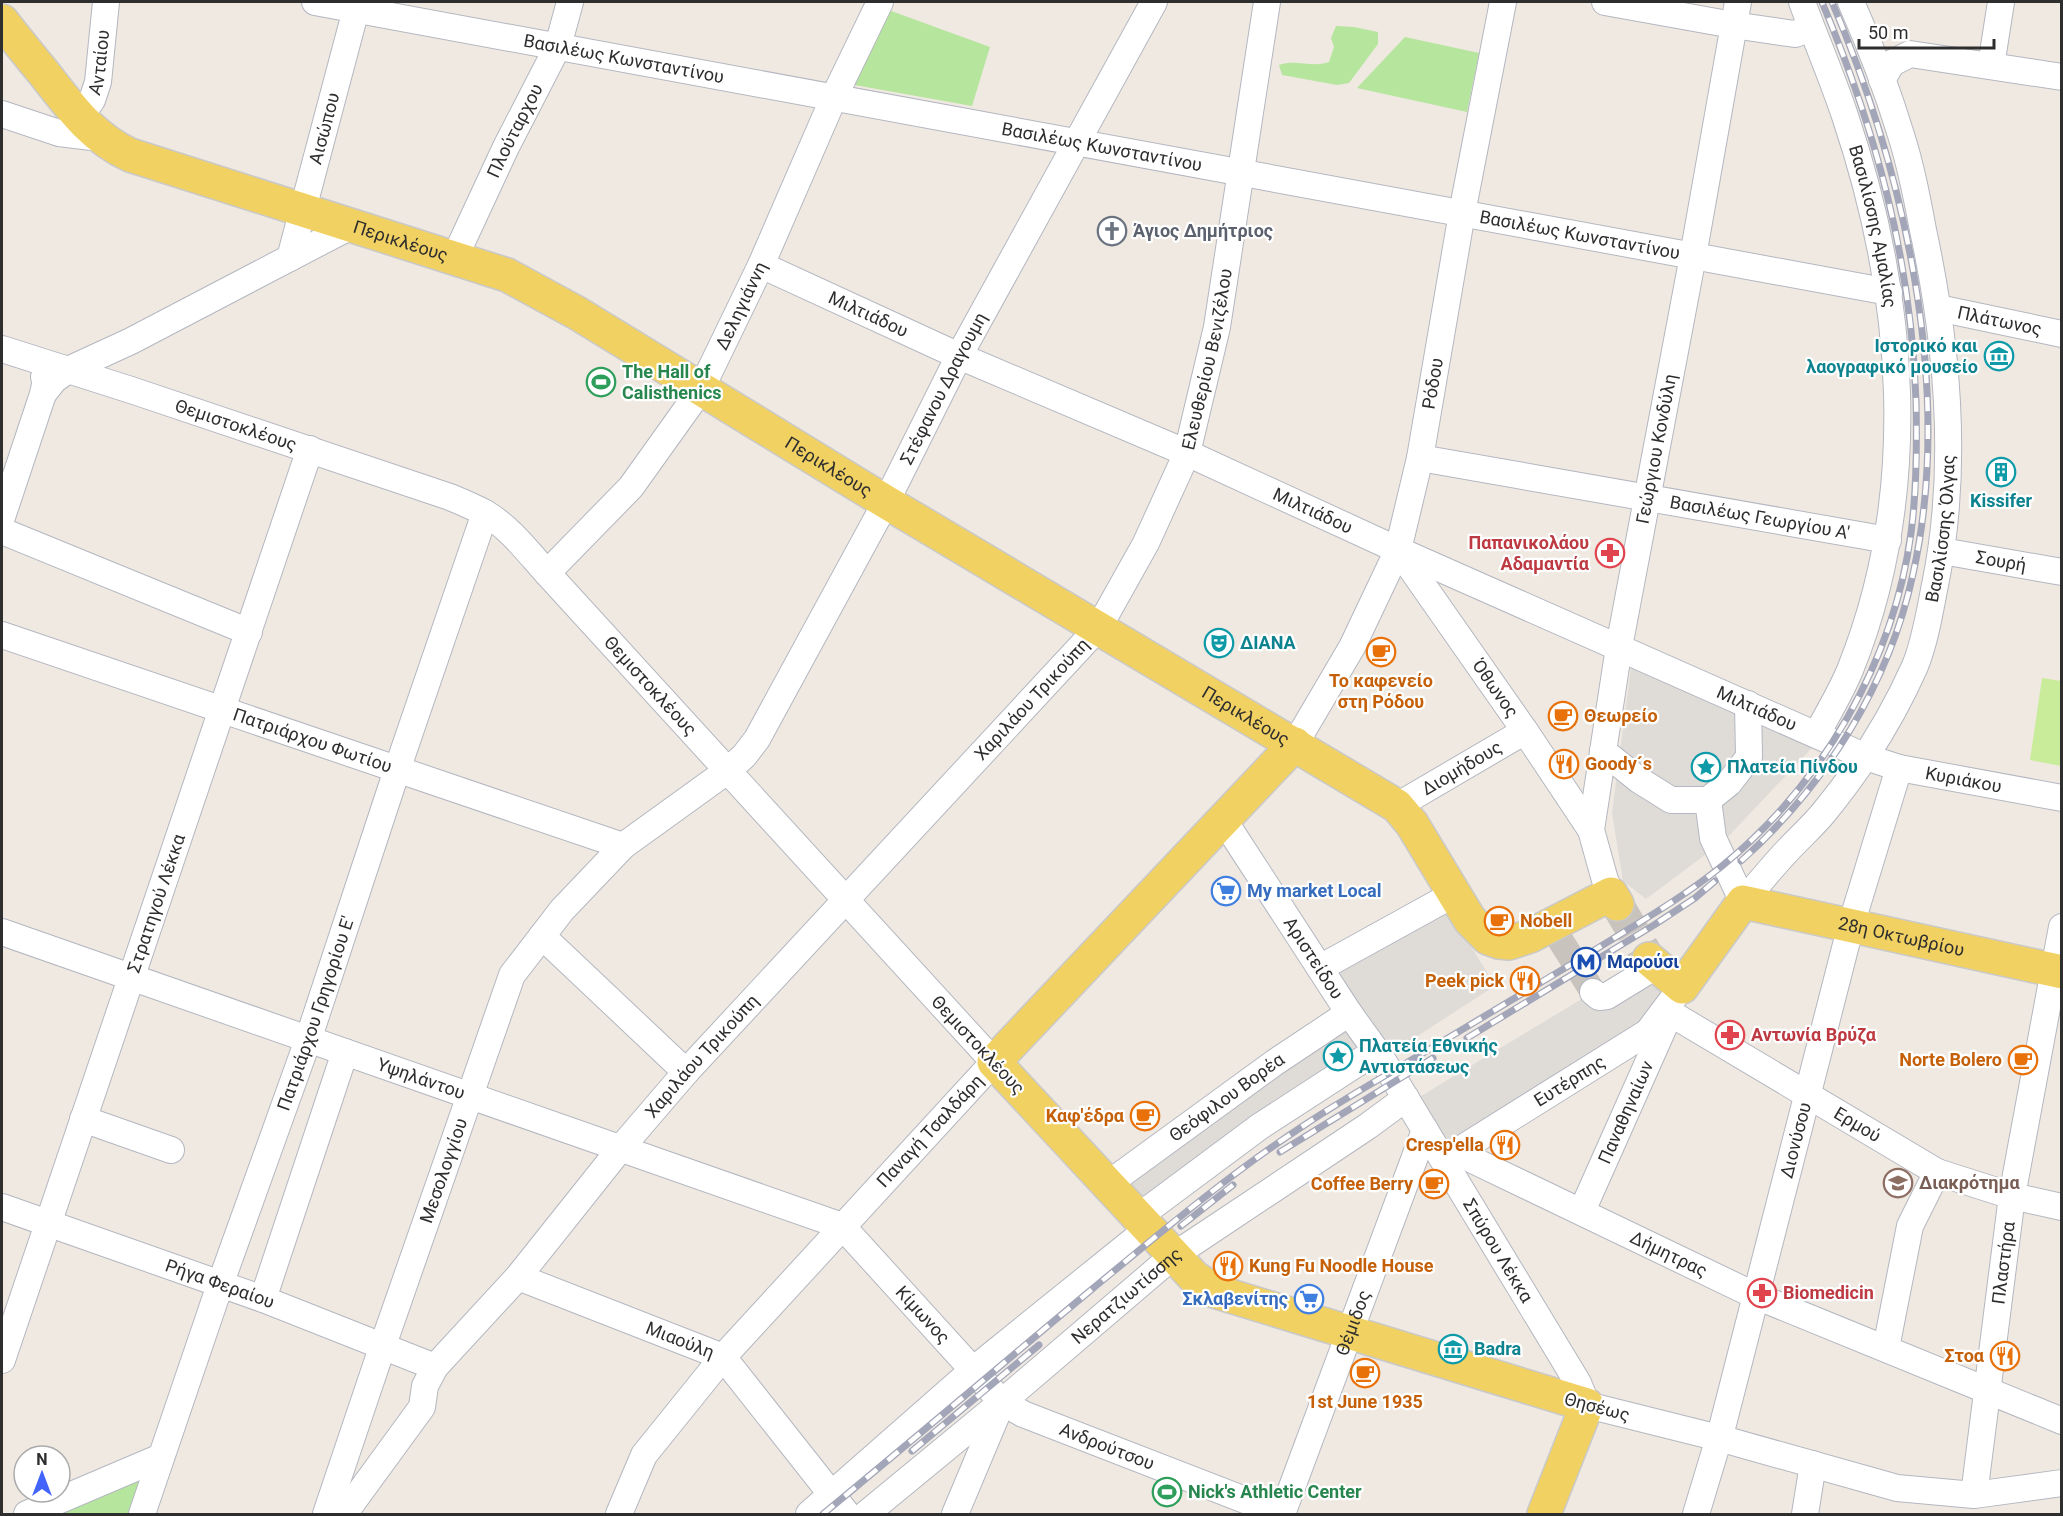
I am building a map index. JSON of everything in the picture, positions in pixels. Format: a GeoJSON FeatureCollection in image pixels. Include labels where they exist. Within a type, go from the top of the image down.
{"type":"FeatureCollection","features":[{"type":"Feature","properties":{"kind":"main road","name":"Περικλέους"},"geometry":{"type":"LineString","coordinates":[[2,21],[89,127],[113,147],[130,155],[507,275],[577,313],[886,502],[1100,627],[1397,806],[1413,824],[1470,920],[1488,938],[1509,943],[1555,931],[1614,899]]}},
{"type":"Feature","properties":{"kind":"main road","name":"Παναγή Τσαλδάρη"},"geometry":{"type":"LineString","coordinates":[[994,1062],[1295,744]]}},
{"type":"Feature","properties":{"kind":"main road","name":"28η Οκτωβρίου"},"geometry":{"type":"LineString","coordinates":[[1743,902],[2057,971]]}},
{"type":"Feature","properties":{"kind":"main road","name":"Βασιλίσσης Όλγας"},"geometry":{"type":"LineString","coordinates":[[1672,1004],[1743,902]]}},
{"type":"Feature","properties":{"kind":"main road"},"geometry":{"type":"LineString","coordinates":[[1652,963],[1672,1004]]}},
{"type":"Feature","properties":{"kind":"main road","name":"Θεμιστοκλέους"},"geometry":{"type":"LineString","coordinates":[[994,1062],[1155,1235]]}},
{"type":"Feature","properties":{"kind":"main road","name":"Θησέως"},"geometry":{"type":"LineString","coordinates":[[1155,1235],[1194,1277],[1214,1291],[1587,1405]]}},
{"type":"Feature","properties":{"kind":"main road"},"geometry":{"type":"LineString","coordinates":[[1544,1515],[1587,1405]]}},
{"type":"Feature","properties":{"kind":"street","name":"Ανταίου"},"geometry":{"type":"LineString","coordinates":[[89,127],[92,100],[98,82],[106,2]]}},
{"type":"Feature","properties":{"kind":"street","name":"Βασιλέως Κωνσταντίνου"},"geometry":{"type":"LineString","coordinates":[[315,2],[357,5],[558,46],[1888,292]]}},
{"type":"Feature","properties":{"kind":"street","name":"Πλούταρχου"},"geometry":{"type":"LineString","coordinates":[[454,259],[506,147],[558,46],[570,2]]}},
{"type":"Feature","properties":{"kind":"street","name":"Δεληγιάννη"},"geometry":{"type":"LineString","coordinates":[[547,573],[632,487],[701,389],[761,265],[834,97],[880,2]]}},
{"type":"Feature","properties":{"kind":"street","name":"Στέφανου Δραγουμη"},"geometry":{"type":"LineString","coordinates":[[727,771],[744,756],[757,739],[886,502],[960,356],[1154,2]]}},
{"type":"Feature","properties":{"kind":"street","name":"Ελευθερίου Βενιζέλου"},"geometry":{"type":"LineString","coordinates":[[1100,627],[1146,543],[1187,453],[1217,327],[1267,2]]}},
{"type":"Feature","properties":{"kind":"street","name":"Ρόδου"},"geometry":{"type":"LineString","coordinates":[[1295,744],[1352,647],[1398,550],[1420,458],[1461,213],[1503,2]]}},
{"type":"Feature","properties":{"kind":"street"},"geometry":{"type":"LineString","coordinates":[[1605,2],[1736,13],[1795,34],[1812,28]]}},
{"type":"Feature","properties":{"kind":"street","name":"Βασιλίσσης Αμαλίας"},"geometry":{"type":"LineString","coordinates":[[1802,2],[1848,126],[1881,250],[1895,355],[1898,427],[1896,487],[1888,540],[1875,597],[1850,670],[1817,734]]}},
{"type":"Feature","properties":{"kind":"street","name":"Βασιλίσσης Όλγας"},"geometry":{"type":"LineString","coordinates":[[1743,902],[1824,812],[1875,744],[1916,664],[1942,551],[1949,430],[1938,308],[1915,188],[1902,137],[1851,2]]}},
{"type":"Feature","properties":{"kind":"street"},"geometry":{"type":"LineString","coordinates":[[1991,66],[2001,2]]}},
{"type":"Feature","properties":{"kind":"street","name":"Αισώπου"},"geometry":{"type":"LineString","coordinates":[[290,258],[357,5]]}},
{"type":"Feature","properties":{"kind":"street","name":"Γεώργιου Κονδύλη"},"geometry":{"type":"LineString","coordinates":[[1614,899],[1605,880],[1591,830],[1619,647],[1693,256],[1736,13]]}},
{"type":"Feature","properties":{"kind":"street"},"geometry":{"type":"LineString","coordinates":[[1882,80],[1892,63],[1910,54],[2061,77]]}},
{"type":"Feature","properties":{"kind":"street"},"geometry":{"type":"LineString","coordinates":[[2,114],[59,133],[89,127]]}},
{"type":"Feature","properties":{"kind":"street"},"geometry":{"type":"LineString","coordinates":[[43,394],[54,380],[68,370],[131,341],[351,226]]}},
{"type":"Feature","properties":{"kind":"street","name":"Μιλτιάδου"},"geometry":{"type":"LineString","coordinates":[[761,265],[960,356],[1187,453],[1398,550],[1866,757]]}},
{"type":"Feature","properties":{"kind":"street","name":"Πλάτωνος"},"geometry":{"type":"LineString","coordinates":[[1938,308],[2061,334]]}},
{"type":"Feature","properties":{"kind":"street"},"geometry":{"type":"LineString","coordinates":[[131,341],[122,351],[119,365],[122,379],[131,390]]}},
{"type":"Feature","properties":{"kind":"street","name":"Θεμιστοκλέους"},"geometry":{"type":"LineString","coordinates":[[2,349],[310,449],[450,497],[485,513],[511,534],[994,1062]]}},
{"type":"Feature","properties":{"kind":"street"},"geometry":{"type":"LineString","coordinates":[[2,517],[43,394],[45,380],[43,374],[40,367],[30,358]]}},
{"type":"Feature","properties":{"kind":"street","name":"Στρατηγού Λέκκα"},"geometry":{"type":"LineString","coordinates":[[2,1360],[310,449]]}},
{"type":"Feature","properties":{"kind":"street","name":"Βασιλέως Γεωργίου Α'"},"geometry":{"type":"LineString","coordinates":[[1420,458],[1888,540]]}},
{"type":"Feature","properties":{"kind":"street","name":"Πατριάρχου Γρηγορίου Ε'"},"geometry":{"type":"LineString","coordinates":[[142,1515],[220,1285],[308,1040],[485,513]]}},
{"type":"Feature","properties":{"kind":"street"},"geometry":{"type":"LineString","coordinates":[[2,531],[249,632]]}},
{"type":"Feature","properties":{"kind":"street","name":"Όθωνος"},"geometry":{"type":"LineString","coordinates":[[1398,550],[1525,731],[1591,830]]}},
{"type":"Feature","properties":{"kind":"street","name":"Σουρή"},"geometry":{"type":"LineString","coordinates":[[1942,551],[2061,572]]}},
{"type":"Feature","properties":{"kind":"street","name":"Χαριλάου Τρικούπη"},"geometry":{"type":"LineString","coordinates":[[344,1515],[422,1407],[425,1386],[435,1367],[518,1276],[620,1149],[686,1072],[1100,627]]}},
{"type":"Feature","properties":{"kind":"street","name":"Πατριάρχου Φωτίου"},"geometry":{"type":"LineString","coordinates":[[2,635],[623,846]]}},
{"type":"Feature","properties":{"kind":"street"},"geometry":{"type":"LineString","coordinates":[[1603,751],[1639,780],[1671,800],[1708,800],[1729,783],[1749,757],[1748,704]]}},
{"type":"Feature","properties":{"kind":"street","name":"Διομήδους"},"geometry":{"type":"LineString","coordinates":[[1397,806],[1525,731]]}},
{"type":"Feature","properties":{"kind":"street","name":"Κυριάκου"},"geometry":{"type":"LineString","coordinates":[[1866,757],[1899,768],[2061,798]]}},
{"type":"Feature","properties":{"kind":"street","name":"Διονύσου"},"geometry":{"type":"LineString","coordinates":[[1696,1515],[1719,1438],[1851,925],[1899,768]]}},
{"type":"Feature","properties":{"kind":"street","name":"Μεσολογγίου"},"geometry":{"type":"LineString","coordinates":[[326,1515],[382,1345],[512,975],[562,910],[623,846],[727,771]]}},
{"type":"Feature","properties":{"kind":"street"},"geometry":{"type":"LineString","coordinates":[[1708,800],[1713,838],[1743,902]]}},
{"type":"Feature","properties":{"kind":"street","name":"Αριστείδου"},"geometry":{"type":"LineString","coordinates":[[1223,819],[1406,1098]]}},
{"type":"Feature","properties":{"kind":"street"},"geometry":{"type":"LineString","coordinates":[[1320,968],[1454,894]]}},
{"type":"Feature","properties":{"kind":"street","name":"Πλαστήρα"},"geometry":{"type":"LineString","coordinates":[[1974,1495],[2012,1196],[2057,971],[2061,927]]}},
{"type":"Feature","properties":{"kind":"street","name":"Υψηλάντου"},"geometry":{"type":"LineString","coordinates":[[2,932],[842,1226]]}},
{"type":"Feature","properties":{"kind":"street"},"geometry":{"type":"LineString","coordinates":[[542,936],[686,1072]]}},
{"type":"Feature","properties":{"kind":"street"},"geometry":{"type":"LineString","coordinates":[[1593,992],[1599,997],[1607,996],[1652,963]]}},
{"type":"Feature","properties":{"kind":"street","name":"Ερμού"},"geometry":{"type":"LineString","coordinates":[[1672,1004],[1807,1096],[1937,1172],[2012,1196],[2061,1208]]}},
{"type":"Feature","properties":{"kind":"street","name":"Ευτέρπης"},"geometry":{"type":"LineString","coordinates":[[1449,1156],[1648,1032],[1672,1004]]}},
{"type":"Feature","properties":{"kind":"street","name":"Παναθηναίων"},"geometry":{"type":"LineString","coordinates":[[1582,1211],[1672,1004]]}},
{"type":"Feature","properties":{"kind":"street","name":"Θεόφιλου Βορέα"},"geometry":{"type":"LineString","coordinates":[[1108,1184],[1274,1063],[1349,1013]]}},
{"type":"Feature","properties":{"kind":"street"},"geometry":{"type":"LineString","coordinates":[[1155,1235],[1259,1127],[1376,1051]]}},
{"type":"Feature","properties":{"kind":"street"},"geometry":{"type":"LineString","coordinates":[[263,1299],[345,1052]]}},
{"type":"Feature","properties":{"kind":"street","name":"Παναγή Τσαλδάρη"},"geometry":{"type":"LineString","coordinates":[[619,1515],[644,1455],[723,1357],[994,1062]]}},
{"type":"Feature","properties":{"kind":"street","name":"Σπύρου Λέκκα"},"geometry":{"type":"LineString","coordinates":[[1406,1098],[1425,1130],[1449,1156],[1578,1383],[1587,1405]]}},
{"type":"Feature","properties":{"kind":"street","name":"Νερατζιωτίσσης"},"geometry":{"type":"LineString","coordinates":[[809,1515],[840,1504],[973,1370],[1155,1235],[1368,1126],[1406,1098]]}},
{"type":"Feature","properties":{"kind":"street"},"geometry":{"type":"LineString","coordinates":[[83,1119],[171,1150]]}},
{"type":"Feature","properties":{"kind":"street","name":"Θέμιδος"},"geometry":{"type":"LineString","coordinates":[[1282,1515],[1425,1130]]}},
{"type":"Feature","properties":{"kind":"street","name":"Δήμητρας"},"geometry":{"type":"LineString","coordinates":[[1449,1156],[1582,1211],[1756,1296],[2061,1421]]}},
{"type":"Feature","properties":{"kind":"street"},"geometry":{"type":"LineString","coordinates":[[1886,1348],[1910,1226],[1937,1172]]}},
{"type":"Feature","properties":{"kind":"street","name":"Ρήγα Φεραίου"},"geometry":{"type":"LineString","coordinates":[[2,1207],[263,1299],[435,1367]]}},
{"type":"Feature","properties":{"kind":"street","name":"Κίμωνος"},"geometry":{"type":"LineString","coordinates":[[842,1226],[1002,1402]]}},
{"type":"Feature","properties":{"kind":"street","name":"Νερατζιωτίσσης"},"geometry":{"type":"LineString","coordinates":[[866,1515],[1002,1402],[1155,1235]]}},
{"type":"Feature","properties":{"kind":"street","name":"Μιαούλη"},"geometry":{"type":"LineString","coordinates":[[518,1276],[723,1357],[840,1504]]}},
{"type":"Feature","properties":{"kind":"street"},"geometry":{"type":"LineString","coordinates":[[955,1515],[1002,1402]]}},
{"type":"Feature","properties":{"kind":"street","name":"Ανδρούτσου"},"geometry":{"type":"LineString","coordinates":[[1002,1402],[1023,1414],[1282,1515]]}},
{"type":"Feature","properties":{"kind":"street","name":"Θησέως"},"geometry":{"type":"LineString","coordinates":[[1587,1405],[1719,1438],[1897,1488],[1974,1495],[2061,1483]]}},
{"type":"Feature","properties":{"kind":"street"},"geometry":{"type":"LineString","coordinates":[[27,1515],[161,1458]]}},
{"type":"Feature","properties":{"kind":"street"},"geometry":{"type":"LineString","coordinates":[[1804,1515],[1813,1464]]}},
{"type":"Feature","properties":{"kind":"green space"},"geometry":{"type":"Polygon","coordinates":[[[883,8],[990,47],[972,106],[849,84],[883,8]]]}},
{"type":"Feature","properties":{"kind":"green space"},"geometry":{"type":"Polygon","coordinates":[[[1336,26],[1378,32],[1378,44],[1349,83],[1337,85],[1282,75],[1279,65],[1285,63],[1323,64],[1329,62],[1334,47],[1331,38],[1336,26]]]}},
{"type":"Feature","properties":{"kind":"green space"},"geometry":{"type":"Polygon","coordinates":[[[1405,37],[1479,53],[1467,112],[1357,88],[1405,37]]]}},
{"type":"Feature","properties":{"kind":"green space"},"geometry":{"type":"Polygon","coordinates":[[[2042,678],[2061,681],[2061,766],[2030,760],[2042,678]]]}},
{"type":"Feature","properties":{"kind":"green space"},"geometry":{"type":"Polygon","coordinates":[[[152,1470],[136,1514],[44,1514],[152,1470]]]}},
{"type":"Feature","properties":{"kind":"shaded area","name":"Πλατεία Πίνδου"},"geometry":{"type":"Polygon","coordinates":[[[1632,660],[1812,748],[1725,840],[1646,899],[1623,881],[1612,813],[1632,660]]]}},
{"type":"Feature","properties":{"kind":"shaded area","name":"Πλατεία Εθνικής Αντιστάσεως"},"geometry":{"type":"Polygon","coordinates":[[[1444,901],[1495,986],[1323,1097],[1154,1217],[1123,1180],[1351,1017],[1330,966],[1444,901]]]}},
{"type":"Feature","properties":{"kind":"shaded area"},"geometry":{"type":"Polygon","coordinates":[[[1638,965],[1670,989],[1642,1029],[1451,1147],[1416,1099],[1638,965]]]}},
{"type":"Feature","properties":{"kind":"tunnel"},"geometry":{"type":"LineString","coordinates":[[1617,904],[1649,959]]}},
{"type":"Feature","properties":{"kind":"tunnel"},"geometry":{"type":"LineString","coordinates":[[1559,938],[1593,992]]}},
{"type":"Feature","properties":{"kind":"railway"},"geometry":{"type":"LineString","coordinates":[[823,1514],[1143,1247],[1248,1164],[1329,1109],[1672,902],[1722,866],[1758,834],[1791,798],[1821,759],[1848,717],[1870,673],[1888,628],[1902,581],[1913,516],[1916,433],[1913,347],[1898,246],[1874,147],[1859,99],[1822,2]]}},
{"type":"Feature","properties":{"kind":"railway"},"geometry":{"type":"LineString","coordinates":[[1741,861],[1772,832],[1800,800],[1850,731],[1870,694],[1888,655],[1902,615],[1913,574],[1924,503],[1928,431],[1925,357],[1915,283],[1901,209],[1881,138],[1858,68],[1832,2]]}},
{"type":"Feature","properties":{"kind":"railway"},"geometry":{"type":"LineString","coordinates":[[1467,1038],[1654,925],[1695,898],[1715,881]]}},
{"type":"Feature","properties":{"kind":"railway"},"geometry":{"type":"LineString","coordinates":[[1280,1152],[1433,1058]]}},
{"type":"Feature","properties":{"kind":"railway"},"geometry":{"type":"LineString","coordinates":[[1181,1226],[1233,1185]]}},
{"type":"Feature","properties":{"kind":"railway"},"geometry":{"type":"LineString","coordinates":[[912,1451],[1039,1345]]}},
{"type":"Feature","properties":{"kind":"place","name":"Άγιος Δημήτριος"},"geometry":{"type":"Point","coordinates":[1112,231]}},
{"type":"Feature","properties":{"kind":"place","name":"Ιστορικό και λαογραφικό μουσείο"},"geometry":{"type":"Point","coordinates":[1999,356]}},
{"type":"Feature","properties":{"kind":"place","name":"The Hall of Calisthenics"},"geometry":{"type":"Point","coordinates":[601,382]}},
{"type":"Feature","properties":{"kind":"place","name":"Kissifer"},"geometry":{"type":"Point","coordinates":[2001,472]}},
{"type":"Feature","properties":{"kind":"place","name":"Παπανικολάου Αδαμαντία"},"geometry":{"type":"Point","coordinates":[1610,553]}},
{"type":"Feature","properties":{"kind":"place","name":"ΔΙΑΝΑ"},"geometry":{"type":"Point","coordinates":[1219,643]}},
{"type":"Feature","properties":{"kind":"place","name":"Το καφενείο στη Ρόδου"},"geometry":{"type":"Point","coordinates":[1381,652]}},
{"type":"Feature","properties":{"kind":"place","name":"Θεωρείο"},"geometry":{"type":"Point","coordinates":[1563,716]}},
{"type":"Feature","properties":{"kind":"place","name":"Goody´s"},"geometry":{"type":"Point","coordinates":[1564,764]}},
{"type":"Feature","properties":{"kind":"place","name":"Πλατεία Πίνδου"},"geometry":{"type":"Point","coordinates":[1706,767]}},
{"type":"Feature","properties":{"kind":"place","name":"My market Local"},"geometry":{"type":"Point","coordinates":[1226,891]}},
{"type":"Feature","properties":{"kind":"place","name":"Nobell"},"geometry":{"type":"Point","coordinates":[1499,921]}},
{"type":"Feature","properties":{"kind":"place","name":"Μαρούσι"},"geometry":{"type":"Point","coordinates":[1586,962]}},
{"type":"Feature","properties":{"kind":"place","name":"Peek pick"},"geometry":{"type":"Point","coordinates":[1525,981]}},
{"type":"Feature","properties":{"kind":"place","name":"Αντωνία Βρύζα"},"geometry":{"type":"Point","coordinates":[1730,1035]}},
{"type":"Feature","properties":{"kind":"place","name":"Πλατεία Εθνικής Αντιστάσεως"},"geometry":{"type":"Point","coordinates":[1338,1056]}},
{"type":"Feature","properties":{"kind":"place","name":"Norte Bolero"},"geometry":{"type":"Point","coordinates":[2023,1060]}},
{"type":"Feature","properties":{"kind":"place","name":"Καφ'έδρα"},"geometry":{"type":"Point","coordinates":[1145,1116]}},
{"type":"Feature","properties":{"kind":"place","name":"Cresp'ella"},"geometry":{"type":"Point","coordinates":[1505,1145]}},
{"type":"Feature","properties":{"kind":"place","name":"Διακρότημα"},"geometry":{"type":"Point","coordinates":[1898,1183]}},
{"type":"Feature","properties":{"kind":"place","name":"Coffee Berry"},"geometry":{"type":"Point","coordinates":[1434,1184]}},
{"type":"Feature","properties":{"kind":"place","name":"Kung Fu Noodle House"},"geometry":{"type":"Point","coordinates":[1228,1266]}},
{"type":"Feature","properties":{"kind":"place","name":"Biomedicin"},"geometry":{"type":"Point","coordinates":[1762,1293]}},
{"type":"Feature","properties":{"kind":"place","name":"Σκλαβενίτης"},"geometry":{"type":"Point","coordinates":[1309,1299]}},
{"type":"Feature","properties":{"kind":"place","name":"Badra"},"geometry":{"type":"Point","coordinates":[1453,1349]}},
{"type":"Feature","properties":{"kind":"place","name":"Στοα"},"geometry":{"type":"Point","coordinates":[2005,1356]}},
{"type":"Feature","properties":{"kind":"place","name":"1st June 1935"},"geometry":{"type":"Point","coordinates":[1365,1373]}},
{"type":"Feature","properties":{"kind":"place","name":"Nick's Athletic Center"},"geometry":{"type":"Point","coordinates":[1167,1492]}}]}
